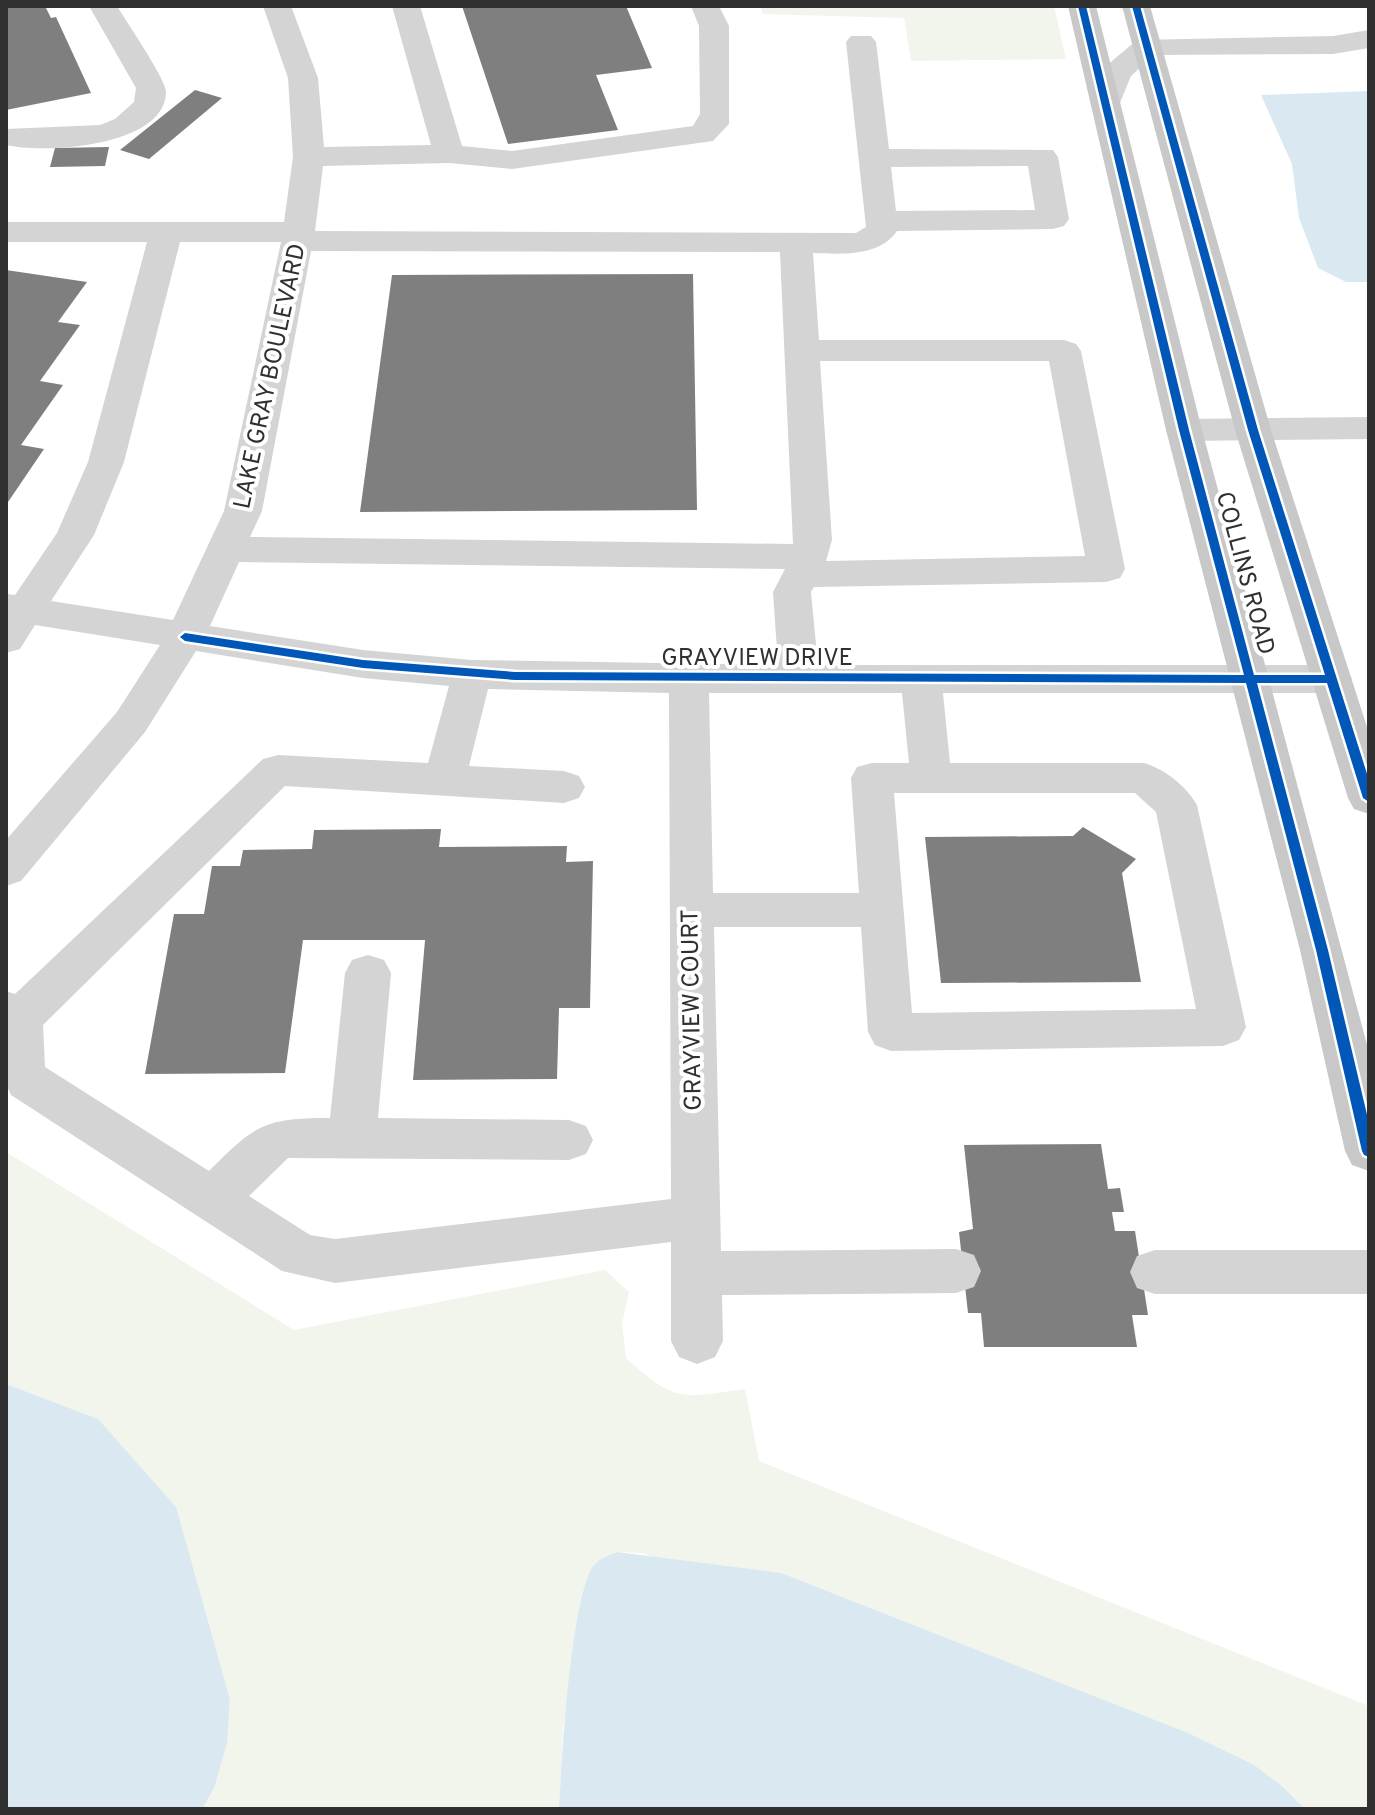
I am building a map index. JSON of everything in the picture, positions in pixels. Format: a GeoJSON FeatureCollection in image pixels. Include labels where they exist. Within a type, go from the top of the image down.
{"type":"FeatureCollection","features":[{"type":"Feature","properties":{"kind":"main road","name":"COLLINS ROAD"},"geometry":{"type":"LineString","coordinates":[[1082,6],[1184,430],[1252,679],[1369,1151]]}},
{"type":"Feature","properties":{"kind":"main road","name":"COLLINS ROAD"},"geometry":{"type":"LineString","coordinates":[[1136,6],[1253,430],[1369,798]]}},
{"type":"Feature","properties":{"kind":"street"},"geometry":{"type":"LineString","coordinates":[[8,133],[103,134],[126,126],[149,105],[151,88],[103,6]]}},
{"type":"Feature","properties":{"kind":"street","name":"LAKE GRAY BOULEVARD"},"geometry":{"type":"LineString","coordinates":[[6,869],[131,722],[185,637],[243,511],[298,236],[309,157],[303,78],[277,6]]}},
{"type":"Feature","properties":{"kind":"street"},"geometry":{"type":"LineString","coordinates":[[406,6],[449,154]]}},
{"type":"Feature","properties":{"kind":"street"},"geometry":{"type":"LineString","coordinates":[[309,157],[449,154],[512,160],[702,134],[714,124],[715,114],[714,26],[705,6]]}},
{"type":"Feature","properties":{"kind":"street"},"geometry":{"type":"LineString","coordinates":[[1106,104],[1117,72],[1150,56],[1333,45],[1369,39]]}},
{"type":"Feature","properties":{"kind":"street"},"geometry":{"type":"LineString","coordinates":[[6,232],[796,242],[867,240],[880,233],[883,221],[861,42]]}},
{"type":"Feature","properties":{"kind":"street"},"geometry":{"type":"LineString","coordinates":[[1150,56],[1369,63]]}},
{"type":"Feature","properties":{"kind":"street"},"geometry":{"type":"LineString","coordinates":[[875,158],[1042,157],[1053,219],[883,221]]}},
{"type":"Feature","properties":{"kind":"street"},"geometry":{"type":"LineString","coordinates":[[13,619],[75,535],[106,462],[166,232]]}},
{"type":"Feature","properties":{"kind":"street"},"geometry":{"type":"LineString","coordinates":[[796,242],[805,350],[813,540],[806,566],[792,592],[799,679]]}},
{"type":"Feature","properties":{"kind":"street"},"geometry":{"type":"LineString","coordinates":[[228,549],[806,566],[1106,569],[1064,351],[805,350]]}},
{"type":"Feature","properties":{"kind":"street"},"geometry":{"type":"LineString","coordinates":[[1184,430],[1369,428]]}},
{"type":"Feature","properties":{"kind":"street","name":"GRAYVIEW DRIVE"},"geometry":{"type":"LineString","coordinates":[[13,619],[185,637],[363,664],[472,674],[689,679],[1332,679]]}},
{"type":"Feature","properties":{"kind":"street"},"geometry":{"type":"LineString","coordinates":[[445,779],[472,674]]}},
{"type":"Feature","properties":{"kind":"street","name":"GRAYVIEW COURT"},"geometry":{"type":"LineString","coordinates":[[689,679],[689,910],[697,1341]]}},
{"type":"Feature","properties":{"kind":"street"},"geometry":{"type":"LineString","coordinates":[[921,679],[931,778]]}},
{"type":"Feature","properties":{"kind":"street"},"geometry":{"type":"LineString","coordinates":[[564,787],[278,770],[13,1014],[19,1062],[28,1081],[300,1255],[335,1261],[695,1218]]}},
{"type":"Feature","properties":{"kind":"street"},"geometry":{"type":"LineString","coordinates":[[872,778],[1144,778],[1176,805],[1223,1027],[891,1032],[883,910],[872,778]]}},
{"type":"Feature","properties":{"kind":"street"},"geometry":{"type":"LineString","coordinates":[[689,910],[883,910]]}},
{"type":"Feature","properties":{"kind":"street"},"geometry":{"type":"LineString","coordinates":[[352,1138],[368,973]]}},
{"type":"Feature","properties":{"kind":"street"},"geometry":{"type":"LineString","coordinates":[[213,1200],[276,1140],[569,1140]]}},
{"type":"Feature","properties":{"kind":"street"},"geometry":{"type":"LineString","coordinates":[[696,1273],[956,1271]]}},
{"type":"Feature","properties":{"kind":"street"},"geometry":{"type":"LineString","coordinates":[[1155,1272],[1369,1272]]}},
{"type":"Feature","properties":{"kind":"shaded area"},"geometry":{"type":"Polygon","coordinates":[[[760,6],[1054,6],[1066,59],[911,61],[904,18],[763,14],[760,6]]]}},
{"type":"Feature","properties":{"kind":"shaded area"},"geometry":{"type":"Polygon","coordinates":[[[1369,91],[1369,282],[1346,282],[1318,268],[1299,218],[1292,164],[1261,95],[1369,91]]]}},
{"type":"Feature","properties":{"kind":"shaded area"},"geometry":{"type":"Polygon","coordinates":[[[6,1152],[294,1330],[605,1270],[629,1292],[622,1324],[626,1358],[656,1383],[680,1394],[745,1389],[759,1461],[1369,1706],[1369,1809],[1305,1809],[1282,1786],[642,1553],[617,1552],[596,1563],[563,1728],[559,1809],[202,1809],[215,1783],[223,1756],[230,1700],[98,1419],[6,1384],[6,1152]]]}},
{"type":"Feature","properties":{"kind":"shaded area"},"geometry":{"type":"Polygon","coordinates":[[[6,1384],[98,1419],[176,1507],[230,1700],[227,1743],[214,1788],[202,1809],[6,1809],[6,1384]]]}},
{"type":"Feature","properties":{"kind":"shaded area"},"geometry":{"type":"Polygon","coordinates":[[[617,1552],[781,1573],[1188,1733],[1254,1765],[1305,1809],[559,1809],[569,1680],[580,1607],[595,1564],[617,1552]]]}},
{"type":"Feature","properties":{"kind":"building"},"geometry":{"type":"Polygon","coordinates":[[[6,6],[45,6],[51,18],[56,17],[91,93],[6,110],[6,6]]]}},
{"type":"Feature","properties":{"kind":"building"},"geometry":{"type":"Polygon","coordinates":[[[462,6],[626,6],[652,68],[596,75],[618,130],[508,144],[462,6]]]}},
{"type":"Feature","properties":{"kind":"building"},"geometry":{"type":"Polygon","coordinates":[[[195,90],[222,98],[149,159],[120,150],[195,90]]]}},
{"type":"Feature","properties":{"kind":"building"},"geometry":{"type":"Polygon","coordinates":[[[109,147],[105,166],[50,167],[55,148],[109,147]]]}},
{"type":"Feature","properties":{"kind":"building"},"geometry":{"type":"Polygon","coordinates":[[[6,270],[87,282],[58,322],[80,325],[40,381],[63,385],[21,445],[44,449],[6,505],[6,270]]]}},
{"type":"Feature","properties":{"kind":"building"},"geometry":{"type":"Polygon","coordinates":[[[693,274],[697,510],[360,512],[392,275],[693,274]]]}},
{"type":"Feature","properties":{"kind":"building"},"geometry":{"type":"Polygon","coordinates":[[[1083,827],[1136,859],[1122,873],[1141,982],[941,983],[925,837],[1073,836],[1083,827]]]}},
{"type":"Feature","properties":{"kind":"building"},"geometry":{"type":"Polygon","coordinates":[[[441,829],[439,847],[567,846],[566,862],[593,861],[590,1008],[559,1008],[557,1079],[413,1080],[425,940],[303,940],[285,1073],[145,1074],[174,914],[204,914],[212,866],[240,866],[243,850],[312,849],[314,830],[441,829]]]}},
{"type":"Feature","properties":{"kind":"building"},"geometry":{"type":"Polygon","coordinates":[[[1101,1144],[1108,1189],[1120,1188],[1124,1212],[1112,1212],[1115,1231],[1135,1231],[1148,1315],[1132,1315],[1137,1347],[984,1347],[981,1313],[968,1313],[959,1232],[973,1229],[964,1145],[1101,1144]]]}},
{"type":"Feature","properties":{"kind":"cycle path"},"geometry":{"type":"LineString","coordinates":[[1082,6],[1184,430],[1322,950],[1369,1151]]}},
{"type":"Feature","properties":{"kind":"cycle path"},"geometry":{"type":"LineString","coordinates":[[1136,6],[1253,430],[1369,798]]}},
{"type":"Feature","properties":{"kind":"cycle path"},"geometry":{"type":"LineString","coordinates":[[185,637],[363,664],[515,676],[1332,679]]}}]}
